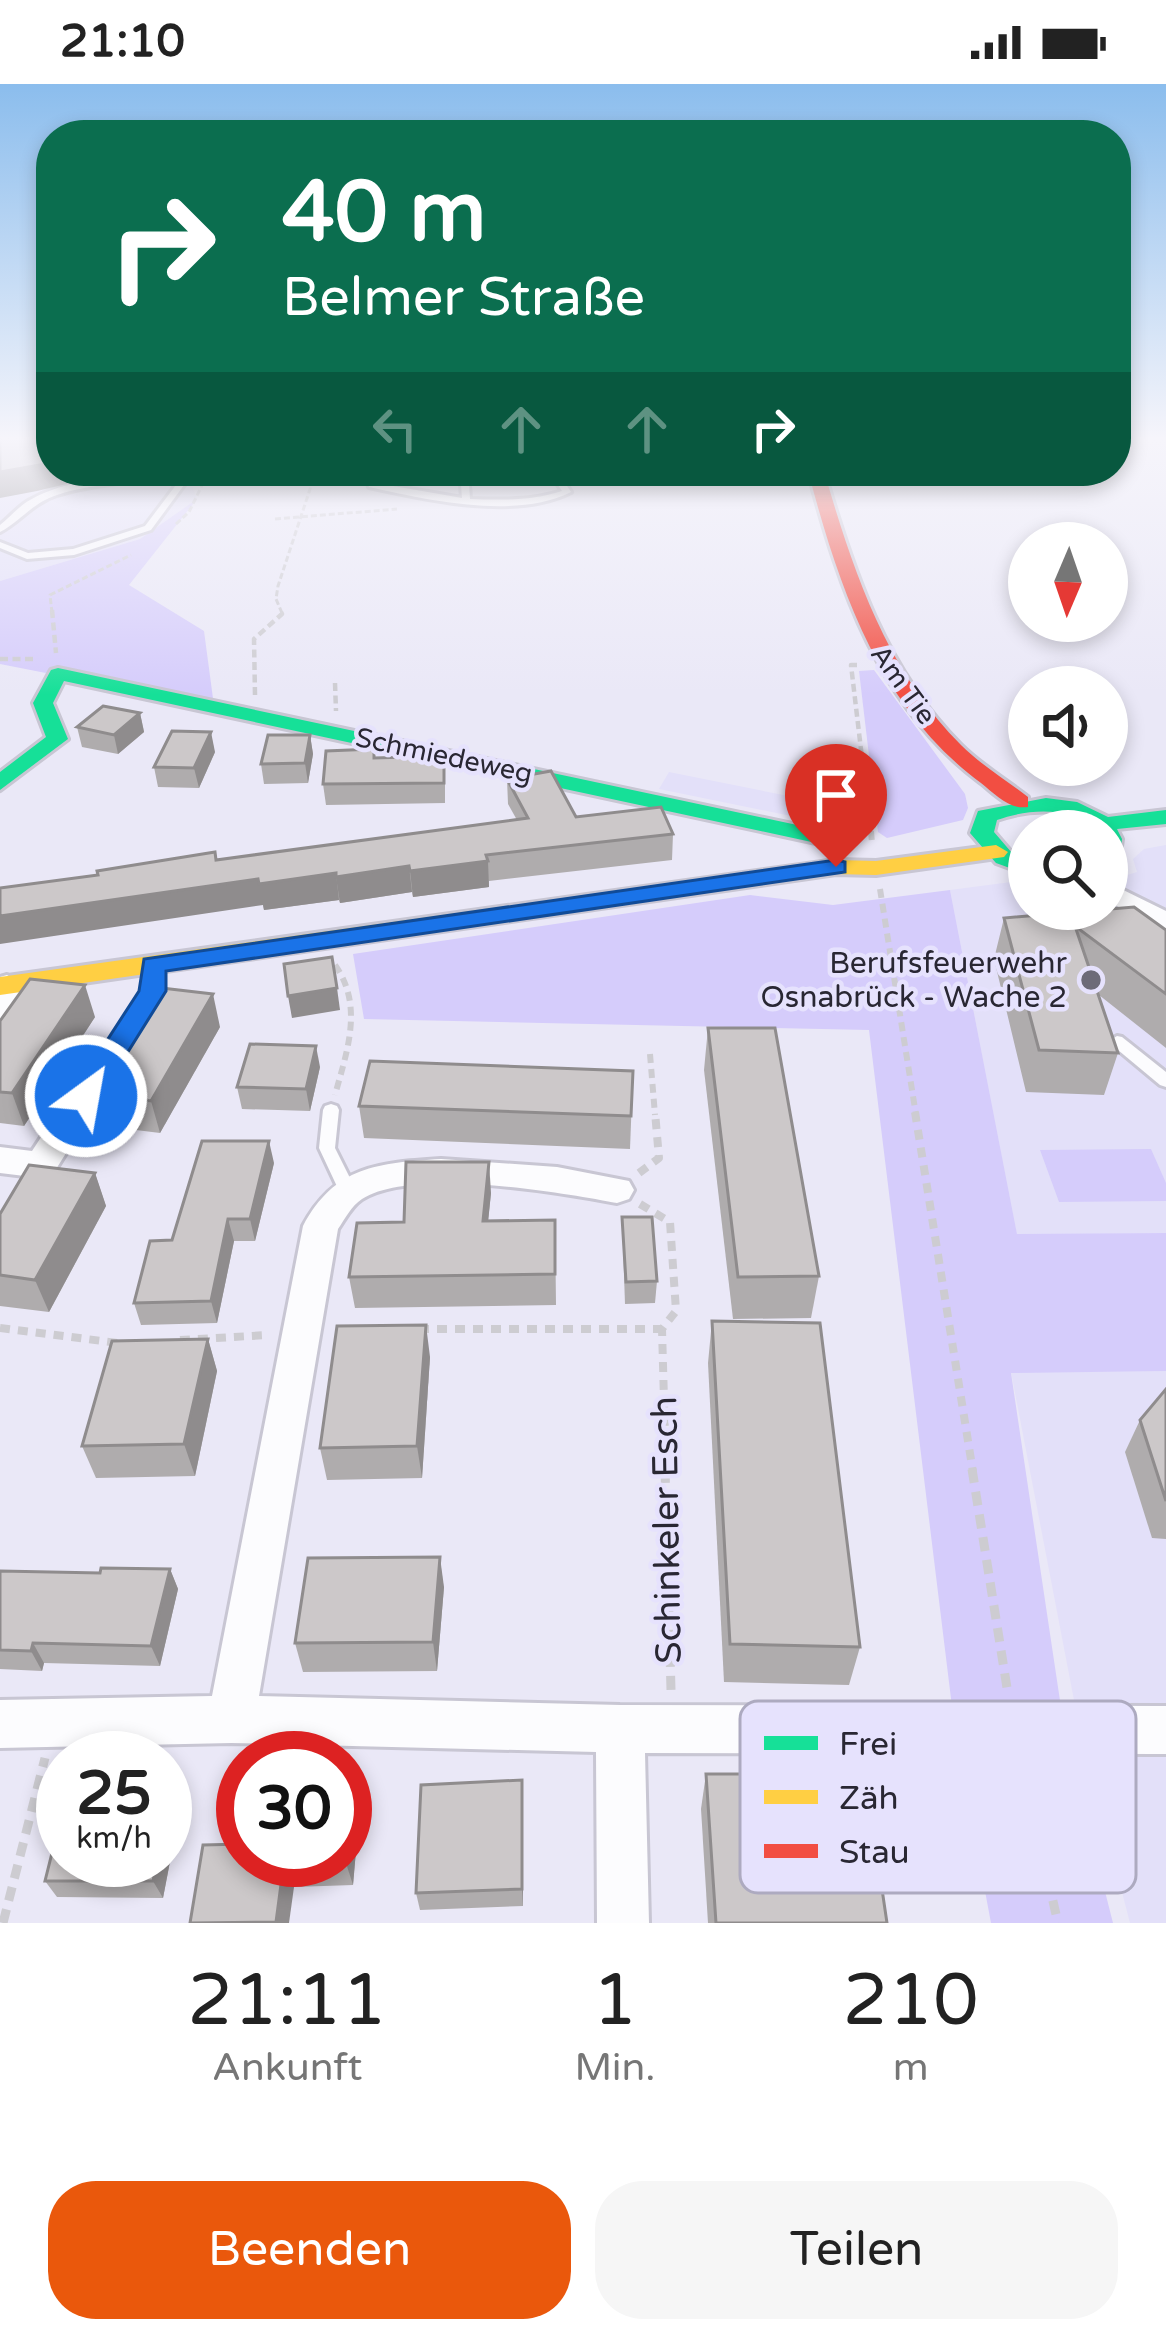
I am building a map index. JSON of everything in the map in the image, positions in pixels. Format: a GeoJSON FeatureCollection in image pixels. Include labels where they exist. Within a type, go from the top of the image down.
{"type":"FeatureCollection","features":[{"type":"Feature","properties":{"kind":"street","name":"Am Tie"},"geometry":{"type":"LineString","coordinates":[[830,523],[844,578],[884,665],[958,754],[1009,804]]}},
{"type":"Feature","properties":{"kind":"street"},"geometry":{"type":"LineString","coordinates":[[0,783],[57,739],[43,703],[58,674]]}},
{"type":"Feature","properties":{"kind":"street","name":"Schmiedeweg"},"geometry":{"type":"LineString","coordinates":[[58,674],[833,853]]}},
{"type":"Feature","properties":{"kind":"street"},"geometry":{"type":"LineString","coordinates":[[990,844],[986,816],[1009,804],[1075,810]]}},
{"type":"Feature","properties":{"kind":"street"},"geometry":{"type":"LineString","coordinates":[[1128,832],[1166,817]]}},
{"type":"Feature","properties":{"kind":"street"},"geometry":{"type":"LineString","coordinates":[[1128,836],[1166,828]]}},
{"type":"Feature","properties":{"kind":"street"},"geometry":{"type":"LineString","coordinates":[[833,853],[875,857],[990,844]]}},
{"type":"Feature","properties":{"kind":"street"},"geometry":{"type":"LineString","coordinates":[[2,993],[153,978],[318,939],[833,853],[874,855],[990,844],[1008,855]]}},
{"type":"Feature","properties":{"kind":"street"},"geometry":{"type":"LineString","coordinates":[[1128,888],[1162,919]]}},
{"type":"Feature","properties":{"kind":"street"},"geometry":{"type":"LineString","coordinates":[[1128,901],[1162,919]]}},
{"type":"Feature","properties":{"kind":"street"},"geometry":{"type":"LineString","coordinates":[[0,1160],[41,1165],[128,1030]]}},
{"type":"Feature","properties":{"kind":"street"},"geometry":{"type":"LineString","coordinates":[[231,1719],[321,1226],[347,1190],[399,1174],[547,1175],[617,1190]]}},
{"type":"Feature","properties":{"kind":"street"},"geometry":{"type":"LineString","coordinates":[[0,1724],[231,1719],[740,1732]]}},
{"type":"Feature","properties":{"kind":"street"},"geometry":{"type":"LineString","coordinates":[[620,1730],[623,1923]]}},
{"type":"Feature","properties":{"kind":"lane"},"geometry":{"type":"LineString","coordinates":[[0,545],[27,556],[74,552],[152,523]]}},
{"type":"Feature","properties":{"kind":"lane"},"geometry":{"type":"LineString","coordinates":[[1117,1041],[1166,1081]]}},
{"type":"Feature","properties":{"kind":"lane"},"geometry":{"type":"LineString","coordinates":[[331,1110],[327,1148],[347,1190]]}},
{"type":"Feature","properties":{"kind":"path"},"geometry":{"type":"LineString","coordinates":[[164,535],[177,523]]}},
{"type":"Feature","properties":{"kind":"path"},"geometry":{"type":"LineString","coordinates":[[266,706],[256,700],[254,691],[254,639],[282,614],[276,599],[278,586],[298,523]]}},
{"type":"Feature","properties":{"kind":"path"},"geometry":{"type":"LineString","coordinates":[[58,674],[50,595],[147,545]]}},
{"type":"Feature","properties":{"kind":"path"},"geometry":{"type":"LineString","coordinates":[[884,665],[851,665],[875,857],[1009,1701]]}},
{"type":"Feature","properties":{"kind":"path"},"geometry":{"type":"LineString","coordinates":[[318,939],[346,978],[352,1024],[331,1110]]}},
{"type":"Feature","properties":{"kind":"path"},"geometry":{"type":"LineString","coordinates":[[617,1190],[659,1157],[650,1054]]}},
{"type":"Feature","properties":{"kind":"path","name":"Schinkeler Esch"},"geometry":{"type":"LineString","coordinates":[[617,1190],[670,1222],[676,1311],[662,1329],[672,1732]]}},
{"type":"Feature","properties":{"kind":"path"},"geometry":{"type":"LineString","coordinates":[[0,1328],[138,1342]]}},
{"type":"Feature","properties":{"kind":"path"},"geometry":{"type":"LineString","coordinates":[[412,1330],[662,1329]]}},
{"type":"Feature","properties":{"kind":"path"},"geometry":{"type":"LineString","coordinates":[[160,1340],[298,1333]]}},
{"type":"Feature","properties":{"kind":"path"},"geometry":{"type":"LineString","coordinates":[[3,1923],[54,1723]]}},
{"type":"Feature","properties":{"kind":"path"},"geometry":{"type":"LineString","coordinates":[[1051,1893],[1058,1923]]}},
{"type":"Feature","properties":{"kind":"shaded area"},"geometry":{"type":"Polygon","coordinates":[[[0,523],[163,523],[140,539],[0,581],[0,523]]]}},
{"type":"Feature","properties":{"kind":"shaded area"},"geometry":{"type":"Polygon","coordinates":[[[163,523],[178,523],[129,585],[204,631],[214,706],[0,664],[0,581],[140,539],[163,523]]]}},
{"type":"Feature","properties":{"kind":"shaded area"},"geometry":{"type":"Polygon","coordinates":[[[874,670],[965,794],[968,808],[963,820],[887,838],[878,832],[859,671],[874,670]]]}},
{"type":"Feature","properties":{"kind":"shaded area"},"geometry":{"type":"Polygon","coordinates":[[[669,772],[843,807],[835,825],[659,789],[669,772]]]}},
{"type":"Feature","properties":{"kind":"shaded area"},"geometry":{"type":"Polygon","coordinates":[[[1166,845],[1166,1233],[1017,1235],[950,890],[1008,882],[1008,930],[1128,930],[1128,875],[1137,872],[1133,859],[1144,849],[1166,845]]]}},
{"type":"Feature","properties":{"kind":"shaded area"},"geometry":{"type":"Polygon","coordinates":[[[950,890],[1017,1234],[1166,1233],[1166,1371],[1011,1373],[1060,1701],[951,1701],[869,1030],[364,1019],[353,954],[750,895],[833,905],[950,890]]]}},
{"type":"Feature","properties":{"kind":"shaded area"},"geometry":{"type":"Polygon","coordinates":[[[1151,1149],[1166,1183],[1166,1201],[1059,1202],[1040,1150],[1151,1149]]]}},
{"type":"Feature","properties":{"kind":"shaded area"},"geometry":{"type":"Polygon","coordinates":[[[1166,1371],[1166,1923],[1130,1923],[1122,1893],[1136,1893],[1136,1701],[1074,1701],[1011,1372],[1166,1371]]]}},
{"type":"Feature","properties":{"kind":"shaded area"},"geometry":{"type":"Polygon","coordinates":[[[985,1893],[1105,1893],[1113,1923],[991,1923],[985,1893]]]}},
{"type":"Feature","properties":{"kind":"building"},"geometry":{"type":"Polygon","coordinates":[[[103,706],[140,713],[114,735],[77,727],[103,706]]]}},
{"type":"Feature","properties":{"kind":"building"},"geometry":{"type":"Polygon","coordinates":[[[172,731],[211,732],[194,768],[154,767],[172,731]]]}},
{"type":"Feature","properties":{"kind":"building"},"geometry":{"type":"Polygon","coordinates":[[[268,735],[310,735],[305,763],[261,764],[268,735]]]}},
{"type":"Feature","properties":{"kind":"building"},"geometry":{"type":"Polygon","coordinates":[[[374,749],[374,758],[444,756],[444,783],[323,784],[326,751],[374,749]]]}},
{"type":"Feature","properties":{"kind":"building"},"geometry":{"type":"Polygon","coordinates":[[[551,771],[576,817],[661,807],[673,834],[486,855],[488,861],[410,871],[409,866],[259,884],[258,879],[0,916],[0,888],[215,852],[216,860],[528,818],[507,779],[551,771]]]}},
{"type":"Feature","properties":{"kind":"building"},"geometry":{"type":"Polygon","coordinates":[[[1128,908],[1166,930],[1166,994],[1080,930],[1128,930],[1128,908]]]}},
{"type":"Feature","properties":{"kind":"building"},"geometry":{"type":"Polygon","coordinates":[[[1004,918],[1008,918],[1008,930],[1076,930],[1118,1053],[1039,1050],[1004,918]]]}},
{"type":"Feature","properties":{"kind":"building"},"geometry":{"type":"Polygon","coordinates":[[[332,957],[337,988],[288,996],[284,964],[332,957]]]}},
{"type":"Feature","properties":{"kind":"building"},"geometry":{"type":"Polygon","coordinates":[[[30,979],[85,985],[12,1093],[0,1092],[0,1021],[30,979]]]}},
{"type":"Feature","properties":{"kind":"building"},"geometry":{"type":"Polygon","coordinates":[[[153,987],[213,994],[151,1101],[85,1092],[153,987]]]}},
{"type":"Feature","properties":{"kind":"building"},"geometry":{"type":"Polygon","coordinates":[[[708,1028],[775,1028],[819,1276],[738,1277],[708,1028]]]}},
{"type":"Feature","properties":{"kind":"building"},"geometry":{"type":"Polygon","coordinates":[[[250,1044],[316,1046],[306,1089],[237,1087],[250,1044]]]}},
{"type":"Feature","properties":{"kind":"building"},"geometry":{"type":"Polygon","coordinates":[[[370,1061],[633,1071],[631,1116],[359,1106],[370,1061]]]}},
{"type":"Feature","properties":{"kind":"building"},"geometry":{"type":"Polygon","coordinates":[[[202,1141],[269,1141],[250,1219],[228,1219],[211,1301],[134,1303],[150,1241],[172,1240],[202,1141]]]}},
{"type":"Feature","properties":{"kind":"building"},"geometry":{"type":"Polygon","coordinates":[[[406,1162],[489,1162],[483,1221],[555,1220],[555,1274],[349,1277],[357,1223],[404,1222],[406,1162]]]}},
{"type":"Feature","properties":{"kind":"building"},"geometry":{"type":"Polygon","coordinates":[[[29,1165],[95,1173],[35,1280],[0,1275],[0,1214],[29,1165]]]}},
{"type":"Feature","properties":{"kind":"building"},"geometry":{"type":"Polygon","coordinates":[[[622,1217],[652,1217],[657,1281],[626,1282],[622,1217]]]}},
{"type":"Feature","properties":{"kind":"building"},"geometry":{"type":"Polygon","coordinates":[[[712,1321],[820,1323],[860,1647],[730,1644],[712,1321]]]}},
{"type":"Feature","properties":{"kind":"building"},"geometry":{"type":"Polygon","coordinates":[[[426,1325],[417,1446],[320,1448],[337,1326],[426,1325]]]}},
{"type":"Feature","properties":{"kind":"building"},"geometry":{"type":"Polygon","coordinates":[[[208,1339],[184,1444],[82,1446],[112,1341],[208,1339]]]}},
{"type":"Feature","properties":{"kind":"building"},"geometry":{"type":"Polygon","coordinates":[[[1166,1389],[1166,1501],[1140,1420],[1166,1389]]]}},
{"type":"Feature","properties":{"kind":"building"},"geometry":{"type":"Polygon","coordinates":[[[440,1557],[433,1642],[295,1643],[308,1558],[440,1557]]]}},
{"type":"Feature","properties":{"kind":"building"},"geometry":{"type":"Polygon","coordinates":[[[101,1568],[170,1569],[151,1646],[33,1643],[31,1651],[0,1650],[0,1571],[100,1573],[101,1568]]]}},
{"type":"Feature","properties":{"kind":"building"},"geometry":{"type":"Polygon","coordinates":[[[706,1774],[740,1774],[740,1893],[883,1893],[887,1923],[716,1923],[706,1774]]]}},
{"type":"Feature","properties":{"kind":"building"},"geometry":{"type":"Polygon","coordinates":[[[522,1780],[522,1889],[416,1893],[421,1785],[522,1780]]]}},
{"type":"Feature","properties":{"kind":"building"},"geometry":{"type":"Polygon","coordinates":[[[203,1845],[216,1845],[216,1887],[281,1887],[276,1922],[190,1923],[203,1845]]]}},
{"type":"Feature","properties":{"kind":"traffic: fast"},"geometry":{"type":"LineString","coordinates":[[0,783],[57,739],[43,703],[58,674],[830,839]]}},
{"type":"Feature","properties":{"kind":"traffic: fast"},"geometry":{"type":"LineString","coordinates":[[1008,860],[982,833],[986,816],[1023,806],[1078,810]]}},
{"type":"Feature","properties":{"kind":"traffic: fast"},"geometry":{"type":"LineString","coordinates":[[1128,821],[1166,817]]}},
{"type":"Feature","properties":{"kind":"traffic: slow"},"geometry":{"type":"LineString","coordinates":[[0,986],[836,867],[876,868],[996,852]]}},
{"type":"Feature","properties":{"kind":"traffic: jam"},"geometry":{"type":"LineString","coordinates":[[831,523],[866,621],[903,689],[954,750],[1020,802]]}},
{"type":"Feature","properties":{"kind":"place","name":"Berufsfeuerwehr Osnabrück - Wache 2"},"geometry":{"type":"Point","coordinates":[1091,980]}},
{"type":"Feature","properties":{"kind":"route"},"geometry":{"type":"LineString","coordinates":[[86,1096],[152,991],[153,965],[836,867]]}}]}
